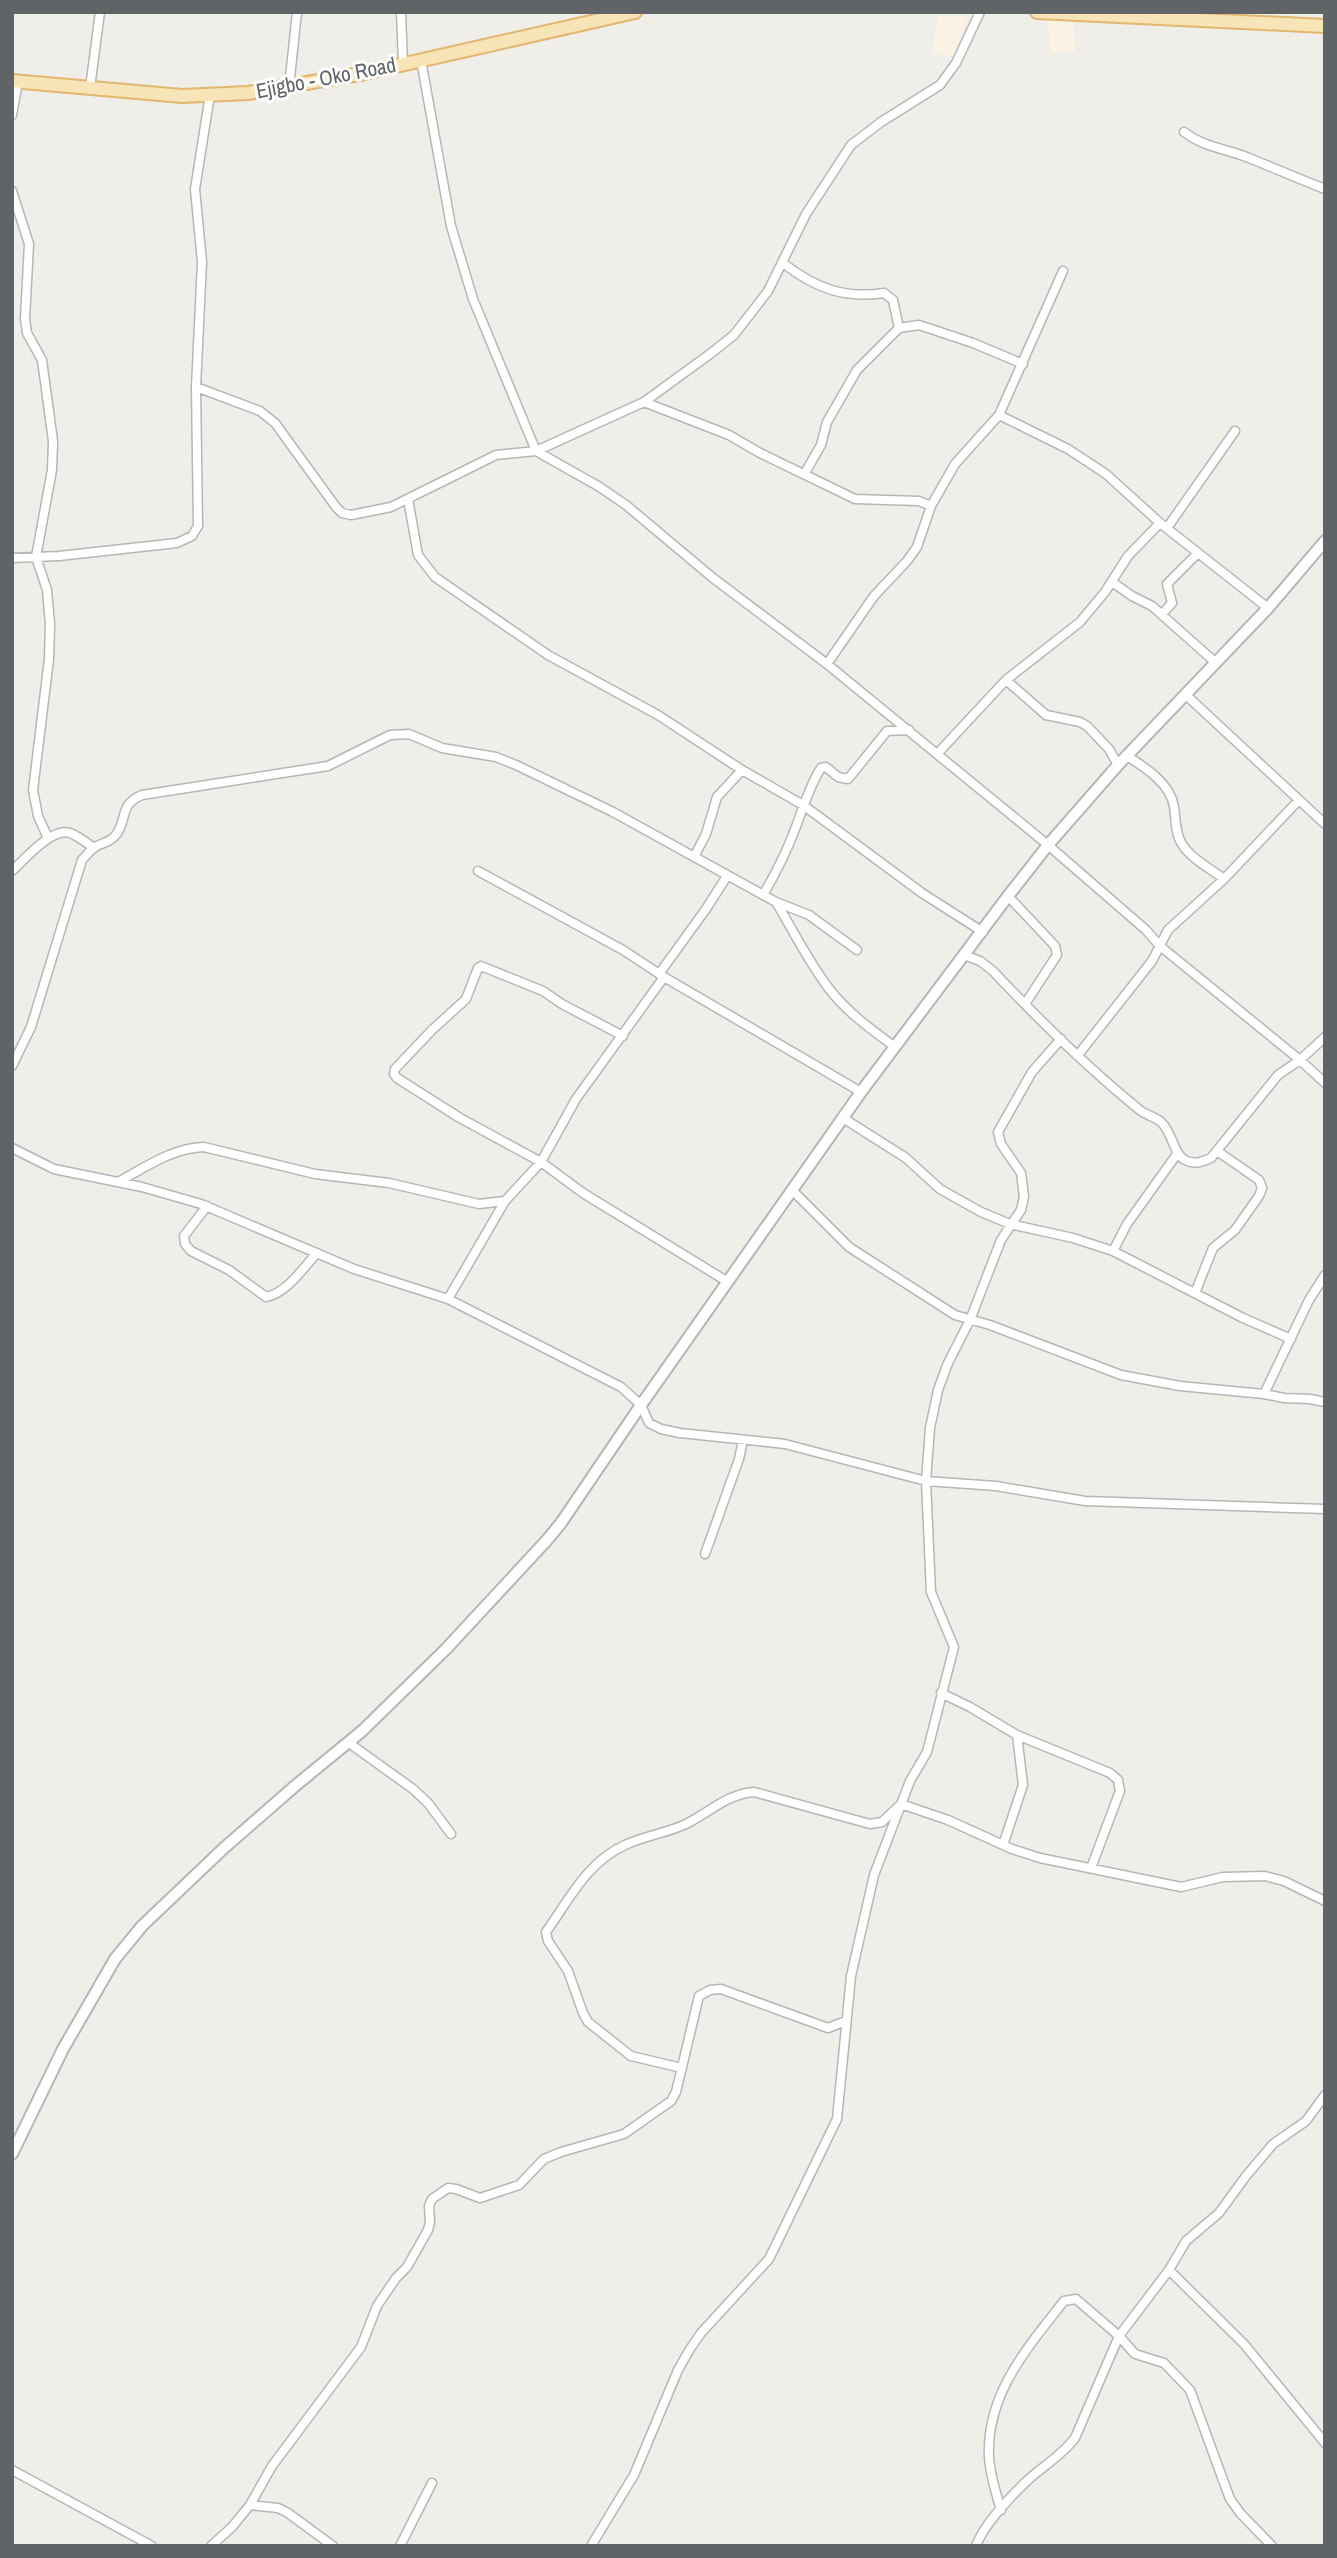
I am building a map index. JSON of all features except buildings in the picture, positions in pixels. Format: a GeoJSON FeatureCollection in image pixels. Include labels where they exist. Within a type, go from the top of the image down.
{"type":"FeatureCollection","features":[{"type":"Feature","properties":{"kind":"main road","name":"Ejigbo - Oko Road"},"geometry":{"type":"LineString","coordinates":[[15,81],[182,96],[248,93],[403,64],[594,17],[635,12]]}},
{"type":"Feature","properties":{"kind":"main road"},"geometry":{"type":"LineString","coordinates":[[1037,12],[1172,16],[1325,26]]}},
{"type":"Feature","properties":{"kind":"street"},"geometry":{"type":"LineString","coordinates":[[90,88],[100,12]]}},
{"type":"Feature","properties":{"kind":"street"},"geometry":{"type":"LineString","coordinates":[[289,87],[297,12]]}},
{"type":"Feature","properties":{"kind":"street"},"geometry":{"type":"LineString","coordinates":[[401,12],[403,64]]}},
{"type":"Feature","properties":{"kind":"street"},"geometry":{"type":"LineString","coordinates":[[196,387],[260,411],[275,423],[342,513],[351,515],[391,507],[496,455],[536,451],[644,402],[734,335],[768,291],[806,214],[851,145],[863,134],[940,85],[956,63],[981,12]]}},
{"type":"Feature","properties":{"kind":"street"},"geometry":{"type":"LineString","coordinates":[[421,60],[451,226],[473,299],[536,451],[598,486],[625,505],[713,578],[827,664],[1048,845],[1146,930],[1160,946],[1325,1083]]}},
{"type":"Feature","properties":{"kind":"street"},"geometry":{"type":"LineString","coordinates":[[12,115],[15,81]]}},
{"type":"Feature","properties":{"kind":"street"},"geometry":{"type":"LineString","coordinates":[[12,558],[177,542],[192,536],[198,526],[196,387],[202,262],[195,189],[210,95]]}},
{"type":"Feature","properties":{"kind":"street"},"geometry":{"type":"LineString","coordinates":[[1184,132],[1198,143],[1249,158],[1325,189]]}},
{"type":"Feature","properties":{"kind":"street"},"geometry":{"type":"LineString","coordinates":[[12,191],[29,244],[24,319],[27,333],[42,360],[53,441],[52,470],[36,557],[47,590],[50,624],[49,659],[33,790],[38,816],[48,838]]}},
{"type":"Feature","properties":{"kind":"street"},"geometry":{"type":"LineString","coordinates":[[783,263],[813,284],[861,296],[884,293],[893,300],[899,328]]}},
{"type":"Feature","properties":{"kind":"street"},"geometry":{"type":"LineString","coordinates":[[827,664],[874,596],[917,547],[931,506],[955,464],[999,415],[1063,271]]}},
{"type":"Feature","properties":{"kind":"street"},"geometry":{"type":"LineString","coordinates":[[805,473],[821,445],[827,422],[857,370],[899,328],[919,325],[1023,364]]}},
{"type":"Feature","properties":{"kind":"street"},"geometry":{"type":"LineString","coordinates":[[644,402],[729,435],[855,499],[911,500],[931,506]]}},
{"type":"Feature","properties":{"kind":"street"},"geometry":{"type":"LineString","coordinates":[[999,415],[1037,432],[1086,460],[1268,608]]}},
{"type":"Feature","properties":{"kind":"street"},"geometry":{"type":"LineString","coordinates":[[937,754],[1006,680],[1070,632],[1112,582],[1128,556],[1164,525],[1235,431]]}},
{"type":"Feature","properties":{"kind":"street"},"geometry":{"type":"LineString","coordinates":[[408,499],[418,555],[435,578],[548,655],[658,715],[742,770],[803,805],[922,893],[983,932]]}},
{"type":"Feature","properties":{"kind":"street"},"geometry":{"type":"LineString","coordinates":[[12,2154],[63,2049],[121,1951],[154,1913],[180,1889],[295,1786],[349,1743],[446,1648],[547,1541],[861,1092],[1008,896],[1048,845],[1118,765],[1268,608],[1325,541]]}},
{"type":"Feature","properties":{"kind":"street"},"geometry":{"type":"LineString","coordinates":[[1162,614],[1172,603],[1167,584],[1199,554]]}},
{"type":"Feature","properties":{"kind":"street"},"geometry":{"type":"LineString","coordinates":[[1112,582],[1162,614],[1216,663]]}},
{"type":"Feature","properties":{"kind":"street"},"geometry":{"type":"LineString","coordinates":[[1006,680],[1046,715],[1087,726],[1109,749],[1118,765]]}},
{"type":"Feature","properties":{"kind":"street"},"geometry":{"type":"LineString","coordinates":[[1186,695],[1324,823]]}},
{"type":"Feature","properties":{"kind":"street"},"geometry":{"type":"LineString","coordinates":[[763,895],[775,874],[821,768],[826,767],[838,776],[848,779],[887,731],[909,730]]}},
{"type":"Feature","properties":{"kind":"street"},"geometry":{"type":"LineString","coordinates":[[12,1066],[31,1027],[82,860],[94,848],[110,841],[117,834],[127,805],[132,799],[142,794],[328,766],[379,740],[399,734],[409,734],[442,748],[496,757],[516,765],[613,812],[776,902],[809,915],[857,950]]}},
{"type":"Feature","properties":{"kind":"street"},"geometry":{"type":"LineString","coordinates":[[1127,756],[1149,769],[1167,790],[1173,802],[1178,836],[1185,848],[1224,879]]}},
{"type":"Feature","properties":{"kind":"street"},"geometry":{"type":"LineString","coordinates":[[694,858],[706,834],[717,797],[742,770]]}},
{"type":"Feature","properties":{"kind":"street"},"geometry":{"type":"LineString","coordinates":[[1078,1055],[1152,961],[1168,930],[1224,879],[1298,801]]}},
{"type":"Feature","properties":{"kind":"street"},"geometry":{"type":"LineString","coordinates":[[798,823],[815,813]]}},
{"type":"Feature","properties":{"kind":"street"},"geometry":{"type":"LineString","coordinates":[[12,871],[48,838],[58,833],[69,832],[94,848]]}},
{"type":"Feature","properties":{"kind":"street"},"geometry":{"type":"LineString","coordinates":[[478,871],[623,950],[662,976],[861,1092]]}},
{"type":"Feature","properties":{"kind":"street"},"geometry":{"type":"LineString","coordinates":[[448,1299],[505,1201],[541,1162],[576,1098],[623,1036],[727,876]]}},
{"type":"Feature","properties":{"kind":"street"},"geometry":{"type":"LineString","coordinates":[[1008,896],[1055,946],[1057,954],[1025,1004]]}},
{"type":"Feature","properties":{"kind":"street"},"geometry":{"type":"LineString","coordinates":[[776,902],[817,972],[832,992],[868,1028],[895,1047]]}},
{"type":"Feature","properties":{"kind":"street"},"geometry":{"type":"LineString","coordinates":[[964,955],[980,961],[993,971],[1078,1055],[1143,1112],[1161,1122],[1173,1139],[1177,1154],[1186,1161],[1195,1163],[1210,1158],[1278,1075],[1300,1060],[1325,1037]]}},
{"type":"Feature","properties":{"kind":"street"},"geometry":{"type":"LineString","coordinates":[[623,1036],[543,991],[481,966],[466,999],[432,1030],[395,1069],[394,1074],[460,1118],[541,1162],[594,1199],[727,1282]]}},
{"type":"Feature","properties":{"kind":"street"},"geometry":{"type":"LineString","coordinates":[[591,2546],[634,2475],[678,2370],[690,2349],[701,2333],[769,2259],[837,2119],[851,1976],[874,1875],[910,1781],[927,1752],[953,1655],[954,1647],[931,1592],[926,1482],[930,1428],[938,1390],[948,1363],[970,1320],[1001,1240],[1021,1210],[1024,1188],[1020,1173],[1001,1144],[998,1132],[1032,1072],[1061,1039]]}},
{"type":"Feature","properties":{"kind":"street"},"geometry":{"type":"LineString","coordinates":[[843,1118],[906,1158],[940,1189],[970,1206],[1010,1224],[1073,1238],[1112,1251],[1291,1339]]}},
{"type":"Feature","properties":{"kind":"street"},"geometry":{"type":"LineString","coordinates":[[12,1147],[54,1169],[142,1187],[207,1206],[354,1269],[448,1299],[478,1312],[621,1387],[641,1405],[649,1423],[661,1429],[807,1448],[926,1482],[996,1486],[1086,1501],[1325,1508]]}},
{"type":"Feature","properties":{"kind":"street"},"geometry":{"type":"LineString","coordinates":[[118,1182],[177,1152],[204,1147],[315,1174],[400,1185],[480,1205],[505,1201]]}},
{"type":"Feature","properties":{"kind":"street"},"geometry":{"type":"LineString","coordinates":[[1195,1293],[1213,1248],[1235,1230],[1262,1188],[1259,1180],[1217,1151]]}},
{"type":"Feature","properties":{"kind":"street"},"geometry":{"type":"LineString","coordinates":[[1112,1251],[1127,1224],[1177,1154]]}},
{"type":"Feature","properties":{"kind":"street"},"geometry":{"type":"LineString","coordinates":[[139,1171],[142,1187]]}},
{"type":"Feature","properties":{"kind":"street"},"geometry":{"type":"LineString","coordinates":[[793,1191],[849,1247],[955,1315],[990,1325],[1121,1375],[1180,1386],[1325,1402]]}},
{"type":"Feature","properties":{"kind":"street"},"geometry":{"type":"LineString","coordinates":[[207,1206],[184,1236],[185,1244],[191,1251],[229,1270],[266,1297],[274,1296],[283,1290],[317,1253]]}},
{"type":"Feature","properties":{"kind":"street"},"geometry":{"type":"LineString","coordinates":[[1264,1394],[1309,1300],[1325,1275]]}},
{"type":"Feature","properties":{"kind":"street"},"geometry":{"type":"LineString","coordinates":[[705,1554],[739,1459],[743,1440]]}},
{"type":"Feature","properties":{"kind":"street"},"geometry":{"type":"LineString","coordinates":[[941,1693],[1017,1735],[1110,1773],[1118,1780],[1120,1791],[1091,1868]]}},
{"type":"Feature","properties":{"kind":"street"},"geometry":{"type":"LineString","coordinates":[[1003,1845],[1023,1785],[1017,1735]]}},
{"type":"Feature","properties":{"kind":"street"},"geometry":{"type":"LineString","coordinates":[[349,1743],[413,1789],[451,1834]]}},
{"type":"Feature","properties":{"kind":"street"},"geometry":{"type":"LineString","coordinates":[[682,2068],[631,2056],[588,2022],[568,1971],[548,1941],[546,1932],[589,1871],[624,1845],[686,1824],[732,1796],[743,1793],[754,1792],[870,1824],[882,1822],[901,1804]]}},
{"type":"Feature","properties":{"kind":"street"},"geometry":{"type":"LineString","coordinates":[[901,1804],[948,1820],[1003,1845],[1040,1858],[1181,1887],[1223,1877],[1265,1877],[1284,1881],[1325,1901]]}},
{"type":"Feature","properties":{"kind":"street"},"geometry":{"type":"LineString","coordinates":[[211,2546],[232,2527],[250,2505],[272,2466],[361,2347],[377,2306],[407,2267],[428,2230],[432,2199],[448,2188],[480,2198],[519,2185],[544,2159],[624,2134],[671,2101],[676,2092],[699,1996],[710,1990],[721,1989],[828,2028],[846,2021]]}},
{"type":"Feature","properties":{"kind":"street"},"geometry":{"type":"LineString","coordinates":[[976,2546],[1001,2510],[1029,2479],[1068,2448],[1075,2438],[1119,2336],[1169,2270],[1186,2241],[1219,2213],[1273,2144],[1306,2121],[1325,2095]]}},
{"type":"Feature","properties":{"kind":"street"},"geometry":{"type":"LineString","coordinates":[[1169,2270],[1244,2344],[1325,2443]]}},
{"type":"Feature","properties":{"kind":"street"},"geometry":{"type":"LineString","coordinates":[[1001,2510],[992,2473],[989,2444],[995,2414],[1010,2372],[1069,2298],[1076,2299],[1119,2336],[1135,2354],[1164,2363],[1190,2390],[1230,2499],[1272,2546]]}},
{"type":"Feature","properties":{"kind":"street"},"geometry":{"type":"LineString","coordinates":[[12,2470],[152,2546]]}},
{"type":"Feature","properties":{"kind":"street"},"geometry":{"type":"LineString","coordinates":[[400,2546],[432,2483]]}},
{"type":"Feature","properties":{"kind":"street"},"geometry":{"type":"LineString","coordinates":[[250,2505],[278,2508],[333,2546]]}},
{"type":"Feature","properties":{"kind":"shaded area"},"geometry":{"type":"Polygon","coordinates":[[[938,16],[968,17],[954,56],[932,54],[938,16]]]}},
{"type":"Feature","properties":{"kind":"shaded area"},"geometry":{"type":"Polygon","coordinates":[[[1047,18],[1073,20],[1075,51],[1052,54],[1047,18]]]}}]}
